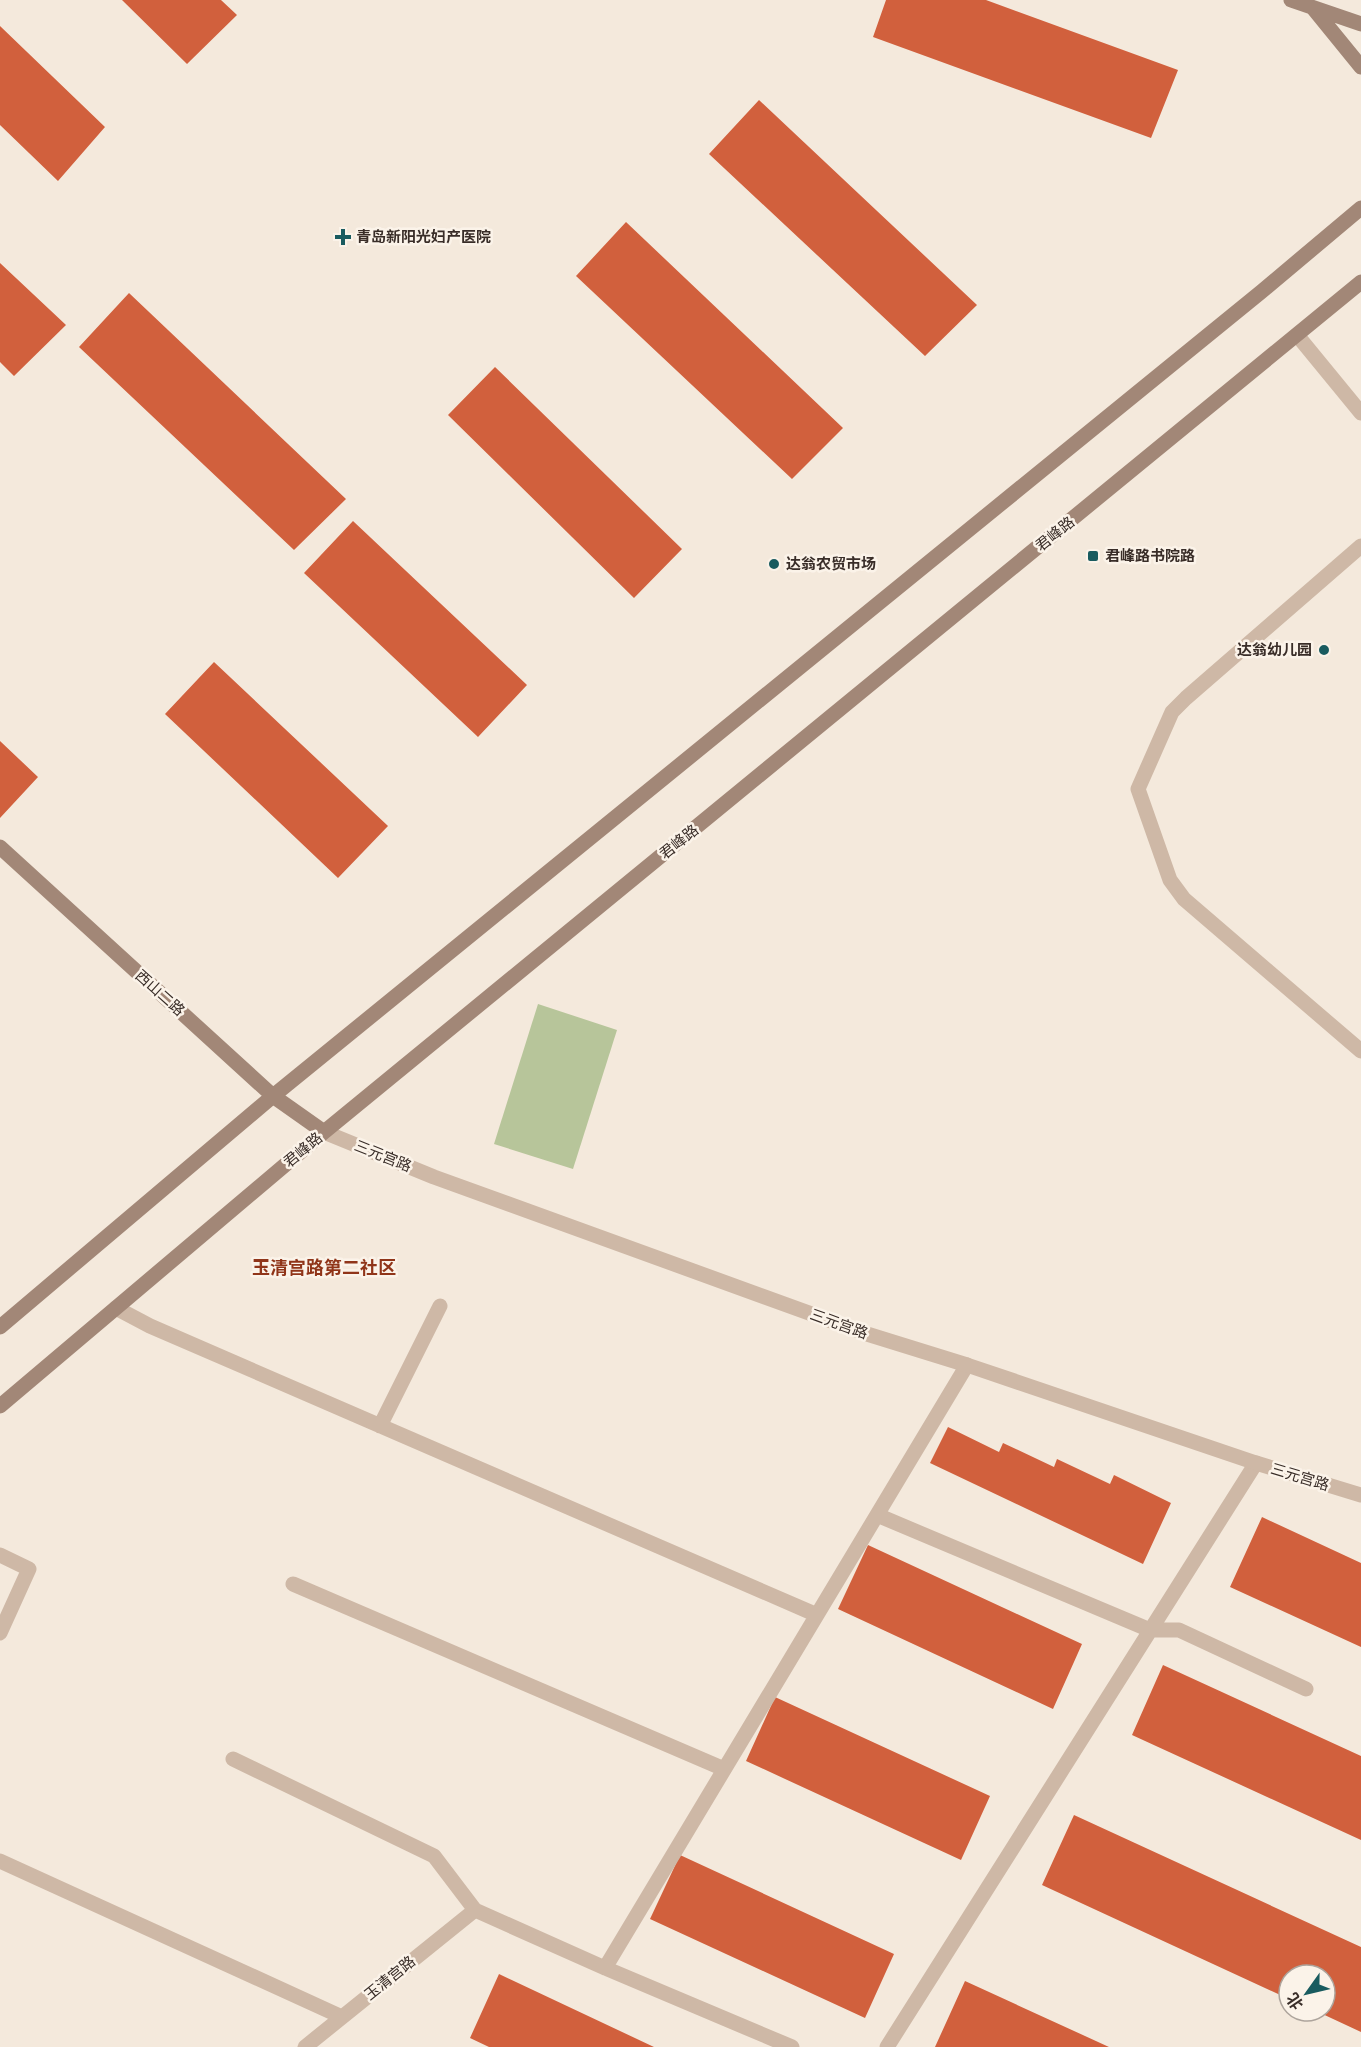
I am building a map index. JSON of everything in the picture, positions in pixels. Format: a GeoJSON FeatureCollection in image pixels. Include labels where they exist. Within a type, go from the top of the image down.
{"type":"FeatureCollection","features":[{"type":"Feature","properties":{"kind":"main road"},"geometry":{"type":"LineString","coordinates":[[1291,0],[1361,24]]}},
{"type":"Feature","properties":{"kind":"main road"},"geometry":{"type":"LineString","coordinates":[[1313,8],[1361,67]]}},
{"type":"Feature","properties":{"kind":"main road"},"geometry":{"type":"LineString","coordinates":[[0,1327],[273,1096],[1224,322],[1356,212],[1361,194]]}},
{"type":"Feature","properties":{"kind":"main road","name":"君峰路"},"geometry":{"type":"LineString","coordinates":[[0,1406],[324,1132],[1361,282]]}},
{"type":"Feature","properties":{"kind":"main road","name":"西山二路"},"geometry":{"type":"LineString","coordinates":[[0,847],[273,1096],[324,1132]]}},
{"type":"Feature","properties":{"kind":"street"},"geometry":{"type":"LineString","coordinates":[[1297,335],[1361,413]]}},
{"type":"Feature","properties":{"kind":"street"},"geometry":{"type":"LineString","coordinates":[[1361,546],[1172,712],[1138,789],[1170,880],[1184,899],[1361,1052]]}},
{"type":"Feature","properties":{"kind":"street","name":"三元宫路"},"geometry":{"type":"LineString","coordinates":[[324,1132],[434,1177],[867,1334],[967,1365],[1256,1463],[1361,1495]]}},
{"type":"Feature","properties":{"kind":"street"},"geometry":{"type":"LineString","coordinates":[[380,1426],[440,1306]]}},
{"type":"Feature","properties":{"kind":"street"},"geometry":{"type":"LineString","coordinates":[[116,1308],[150,1326],[817,1616]]}},
{"type":"Feature","properties":{"kind":"street"},"geometry":{"type":"LineString","coordinates":[[605,1968],[967,1365]]}},
{"type":"Feature","properties":{"kind":"street"},"geometry":{"type":"LineString","coordinates":[[887,2047],[1256,1463]]}},
{"type":"Feature","properties":{"kind":"street"},"geometry":{"type":"LineString","coordinates":[[877,1515],[1150,1630],[1179,1630],[1306,1689]]}},
{"type":"Feature","properties":{"kind":"street"},"geometry":{"type":"LineString","coordinates":[[0,1555],[29,1569],[0,1633]]}},
{"type":"Feature","properties":{"kind":"street"},"geometry":{"type":"LineString","coordinates":[[293,1584],[724,1769]]}},
{"type":"Feature","properties":{"kind":"street"},"geometry":{"type":"LineString","coordinates":[[233,1759],[434,1856],[476,1910],[791,2047]]}},
{"type":"Feature","properties":{"kind":"street"},"geometry":{"type":"LineString","coordinates":[[0,1861],[342,2017]]}},
{"type":"Feature","properties":{"kind":"street","name":"玉清宫路"},"geometry":{"type":"LineString","coordinates":[[305,2047],[476,1910]]}},
{"type":"Feature","properties":{"kind":"green space"},"geometry":{"type":"Polygon","coordinates":[[[538,1004],[617,1030],[573,1169],[494,1144],[538,1004]]]}},
{"type":"Feature","properties":{"kind":"building"},"geometry":{"type":"Polygon","coordinates":[[[122,0],[221,0],[237,15],[187,64],[122,0]]]}},
{"type":"Feature","properties":{"kind":"building"},"geometry":{"type":"Polygon","coordinates":[[[886,0],[986,0],[1178,70],[1151,138],[873,37],[886,0]]]}},
{"type":"Feature","properties":{"kind":"building"},"geometry":{"type":"Polygon","coordinates":[[[0,26],[105,127],[58,181],[0,125],[0,26]]]}},
{"type":"Feature","properties":{"kind":"building"},"geometry":{"type":"Polygon","coordinates":[[[759,100],[977,305],[925,356],[709,154],[759,100]]]}},
{"type":"Feature","properties":{"kind":"building"},"geometry":{"type":"Polygon","coordinates":[[[626,222],[843,428],[792,479],[576,276],[626,222]]]}},
{"type":"Feature","properties":{"kind":"building"},"geometry":{"type":"Polygon","coordinates":[[[0,263],[66,325],[14,376],[0,362],[0,263]]]}},
{"type":"Feature","properties":{"kind":"building"},"geometry":{"type":"Polygon","coordinates":[[[129,293],[346,499],[294,550],[79,347],[129,293]]]}},
{"type":"Feature","properties":{"kind":"building"},"geometry":{"type":"Polygon","coordinates":[[[495,367],[682,549],[634,598],[448,415],[495,367]]]}},
{"type":"Feature","properties":{"kind":"building"},"geometry":{"type":"Polygon","coordinates":[[[353,521],[527,685],[478,737],[304,573],[353,521]]]}},
{"type":"Feature","properties":{"kind":"building"},"geometry":{"type":"Polygon","coordinates":[[[214,662],[388,826],[338,878],[165,714],[214,662]]]}},
{"type":"Feature","properties":{"kind":"building"},"geometry":{"type":"Polygon","coordinates":[[[0,741],[38,777],[0,818],[0,741]]]}},
{"type":"Feature","properties":{"kind":"building"},"geometry":{"type":"Polygon","coordinates":[[[948,1427],[999,1452],[1003,1443],[1054,1467],[1057,1459],[1110,1484],[1114,1475],[1171,1503],[1143,1564],[930,1463],[948,1427]]]}},
{"type":"Feature","properties":{"kind":"building"},"geometry":{"type":"Polygon","coordinates":[[[1262,1517],[1361,1563],[1361,1647],[1230,1587],[1262,1517]]]}},
{"type":"Feature","properties":{"kind":"building"},"geometry":{"type":"Polygon","coordinates":[[[868,1545],[1082,1644],[1053,1709],[838,1609],[868,1545]]]}},
{"type":"Feature","properties":{"kind":"building"},"geometry":{"type":"Polygon","coordinates":[[[1163,1665],[1361,1756],[1361,1840],[1132,1735],[1163,1665]]]}},
{"type":"Feature","properties":{"kind":"building"},"geometry":{"type":"Polygon","coordinates":[[[775,1697],[990,1796],[961,1860],[746,1761],[775,1697]]]}},
{"type":"Feature","properties":{"kind":"building"},"geometry":{"type":"Polygon","coordinates":[[[1074,1815],[1361,1947],[1361,2032],[1337,2021],[1337,1963],[1277,1963],[1277,1993],[1042,1885],[1074,1815]]]}},
{"type":"Feature","properties":{"kind":"building"},"geometry":{"type":"Polygon","coordinates":[[[680,1855],[894,1954],[865,2018],[650,1919],[680,1855]]]}},
{"type":"Feature","properties":{"kind":"building"},"geometry":{"type":"Polygon","coordinates":[[[499,1974],[654,2047],[489,2047],[470,2038],[499,1974]]]}},
{"type":"Feature","properties":{"kind":"building"},"geometry":{"type":"Polygon","coordinates":[[[965,1981],[1109,2047],[935,2047],[965,1981]]]}},
{"type":"Feature","properties":{"kind":"place","name":"青岛新阳光妇产医院"},"geometry":{"type":"Point","coordinates":[343,237]}},
{"type":"Feature","properties":{"kind":"place","name":"君峰路书院路"},"geometry":{"type":"Point","coordinates":[1093,556]}},
{"type":"Feature","properties":{"kind":"place","name":"达翁农贸市场"},"geometry":{"type":"Point","coordinates":[774,564]}},
{"type":"Feature","properties":{"kind":"place","name":"达翁幼儿园"},"geometry":{"type":"Point","coordinates":[1324,650]}},
{"type":"Feature","properties":{"kind":"district","name":"玉清宫路第二社区"},"geometry":{"type":"Point","coordinates":[324,1268]}}]}
